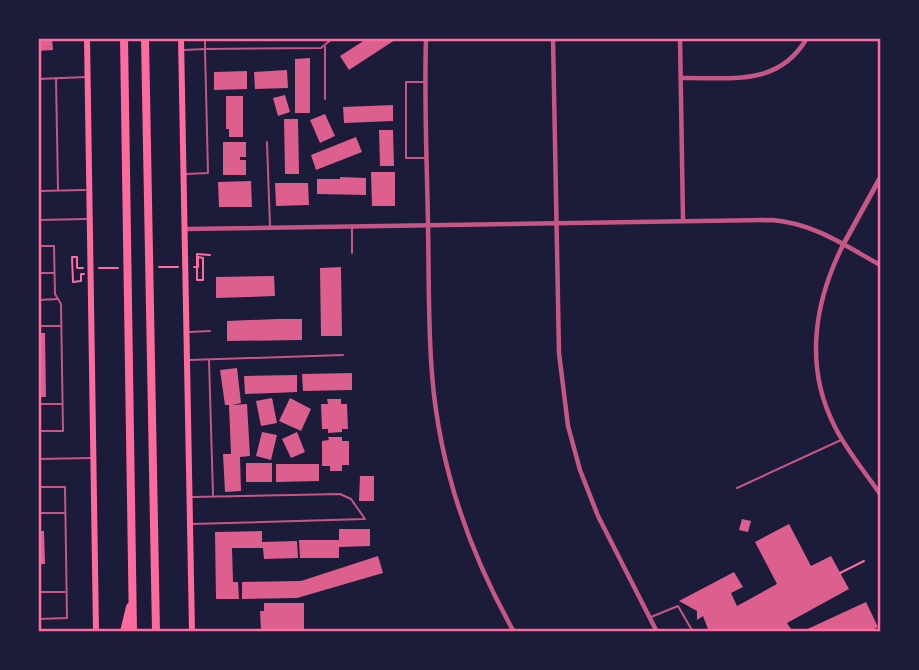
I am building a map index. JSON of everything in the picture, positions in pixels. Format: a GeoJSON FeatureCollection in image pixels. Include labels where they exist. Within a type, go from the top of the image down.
{"type":"FeatureCollection","features":[{"type":"Feature","properties":{"kind":"highway"},"geometry":{"type":"LineString","coordinates":[[124,38],[133,632]]}},
{"type":"Feature","properties":{"kind":"highway"},"geometry":{"type":"LineString","coordinates":[[145,38],[156,632]]}},
{"type":"Feature","properties":{"kind":"highway"},"geometry":{"type":"LineString","coordinates":[[124,632],[133,597]]}},
{"type":"Feature","properties":{"kind":"main road"},"geometry":{"type":"LineString","coordinates":[[87,38],[96,632]]}},
{"type":"Feature","properties":{"kind":"main road"},"geometry":{"type":"LineString","coordinates":[[181,38],[192,632]]}},
{"type":"Feature","properties":{"kind":"street"},"geometry":{"type":"LineString","coordinates":[[426,38],[432,375],[444,457],[458,509],[477,558],[514,632]]}},
{"type":"Feature","properties":{"kind":"street"},"geometry":{"type":"LineString","coordinates":[[553,38],[559,353],[568,426],[580,470],[598,516],[657,632]]}},
{"type":"Feature","properties":{"kind":"street"},"geometry":{"type":"LineString","coordinates":[[680,38],[683,220]]}},
{"type":"Feature","properties":{"kind":"street"},"geometry":{"type":"LineString","coordinates":[[681,78],[754,76],[771,72],[791,59],[807,38]]}},
{"type":"Feature","properties":{"kind":"street"},"geometry":{"type":"LineString","coordinates":[[880,178],[844,245],[824,291],[816,344],[822,396],[842,440],[880,494]]}},
{"type":"Feature","properties":{"kind":"street"},"geometry":{"type":"LineString","coordinates":[[185,229],[683,220],[788,222],[818,232],[880,265]]}},
{"type":"Feature","properties":{"kind":"lane"},"geometry":{"type":"LineString","coordinates":[[184,174],[208,173],[205,38]]}},
{"type":"Feature","properties":{"kind":"lane"},"geometry":{"type":"LineString","coordinates":[[181,50],[321,48],[333,38]]}},
{"type":"Feature","properties":{"kind":"lane"},"geometry":{"type":"LineString","coordinates":[[325,99],[326,45]]}},
{"type":"Feature","properties":{"kind":"lane"},"geometry":{"type":"LineString","coordinates":[[38,79],[87,77]]}},
{"type":"Feature","properties":{"kind":"lane"},"geometry":{"type":"LineString","coordinates":[[56,78],[58,190]]}},
{"type":"Feature","properties":{"kind":"lane"},"geometry":{"type":"LineString","coordinates":[[426,82],[406,82],[407,158],[427,158]]}},
{"type":"Feature","properties":{"kind":"lane"},"geometry":{"type":"LineString","coordinates":[[267,142],[270,228]]}},
{"type":"Feature","properties":{"kind":"lane"},"geometry":{"type":"LineString","coordinates":[[38,191],[90,190]]}},
{"type":"Feature","properties":{"kind":"lane"},"geometry":{"type":"LineString","coordinates":[[38,220],[90,219]]}},
{"type":"Feature","properties":{"kind":"lane"},"geometry":{"type":"LineString","coordinates":[[352,226],[352,253]]}},
{"type":"Feature","properties":{"kind":"lane"},"geometry":{"type":"LineString","coordinates":[[38,246],[54,246],[55,294],[61,304],[63,404],[63,431],[38,431]]}},
{"type":"Feature","properties":{"kind":"lane"},"geometry":{"type":"LineString","coordinates":[[38,274],[55,273]]}},
{"type":"Feature","properties":{"kind":"lane"},"geometry":{"type":"LineString","coordinates":[[38,300],[58,299]]}},
{"type":"Feature","properties":{"kind":"lane"},"geometry":{"type":"LineString","coordinates":[[38,326],[61,326]]}},
{"type":"Feature","properties":{"kind":"lane"},"geometry":{"type":"LineString","coordinates":[[188,332],[210,331]]}},
{"type":"Feature","properties":{"kind":"lane"},"geometry":{"type":"LineString","coordinates":[[188,360],[343,355]]}},
{"type":"Feature","properties":{"kind":"lane"},"geometry":{"type":"LineString","coordinates":[[209,359],[213,497]]}},
{"type":"Feature","properties":{"kind":"lane"},"geometry":{"type":"LineString","coordinates":[[38,404],[63,404]]}},
{"type":"Feature","properties":{"kind":"lane"},"geometry":{"type":"LineString","coordinates":[[737,488],[842,440]]}},
{"type":"Feature","properties":{"kind":"lane"},"geometry":{"type":"LineString","coordinates":[[38,459],[93,458]]}},
{"type":"Feature","properties":{"kind":"lane"},"geometry":{"type":"LineString","coordinates":[[38,487],[65,487],[67,618],[38,619]]}},
{"type":"Feature","properties":{"kind":"lane"},"geometry":{"type":"LineString","coordinates":[[190,497],[340,494],[351,499],[365,519],[190,524]]}},
{"type":"Feature","properties":{"kind":"lane"},"geometry":{"type":"LineString","coordinates":[[38,513],[65,513]]}},
{"type":"Feature","properties":{"kind":"lane"},"geometry":{"type":"LineString","coordinates":[[38,592],[66,592]]}},
{"type":"Feature","properties":{"kind":"lane"},"geometry":{"type":"LineString","coordinates":[[651,617],[678,606],[693,632]]}},
{"type":"Feature","properties":{"kind":"path"},"geometry":{"type":"LineString","coordinates":[[198,274],[197,254],[210,256]]}},
{"type":"Feature","properties":{"kind":"path"},"geometry":{"type":"LineString","coordinates":[[840,573],[864,561]]}},
{"type":"Feature","properties":{"kind":"building"},"geometry":{"type":"Polygon","coordinates":[[[38,38],[52,38],[53,50],[38,51],[38,38]]]}},
{"type":"Feature","properties":{"kind":"building"},"geometry":{"type":"Polygon","coordinates":[[[368,38],[398,38],[349,70],[340,56],[368,38]]]}},
{"type":"Feature","properties":{"kind":"building"},"geometry":{"type":"Polygon","coordinates":[[[310,58],[310,113],[295,113],[295,59],[310,58]]]}},
{"type":"Feature","properties":{"kind":"building"},"geometry":{"type":"Polygon","coordinates":[[[287,70],[288,88],[255,89],[254,72],[287,70]]]}},
{"type":"Feature","properties":{"kind":"building"},"geometry":{"type":"Polygon","coordinates":[[[247,71],[247,89],[214,90],[214,72],[247,71]]]}},
{"type":"Feature","properties":{"kind":"building"},"geometry":{"type":"Polygon","coordinates":[[[285,95],[290,112],[278,116],[273,98],[285,95]]]}},
{"type":"Feature","properties":{"kind":"building"},"geometry":{"type":"Polygon","coordinates":[[[226,96],[243,96],[243,137],[229,137],[229,129],[226,129],[226,96]]]}},
{"type":"Feature","properties":{"kind":"building"},"geometry":{"type":"Polygon","coordinates":[[[393,105],[393,121],[344,123],[343,107],[393,105]]]}},
{"type":"Feature","properties":{"kind":"building"},"geometry":{"type":"Polygon","coordinates":[[[325,114],[335,136],[320,143],[310,120],[325,114]]]}},
{"type":"Feature","properties":{"kind":"building"},"geometry":{"type":"Polygon","coordinates":[[[284,119],[298,119],[299,174],[285,174],[284,119]]]}},
{"type":"Feature","properties":{"kind":"building"},"geometry":{"type":"Polygon","coordinates":[[[379,130],[393,130],[394,166],[380,166],[379,130]]]}},
{"type":"Feature","properties":{"kind":"building"},"geometry":{"type":"Polygon","coordinates":[[[356,137],[362,152],[316,170],[311,155],[356,137]]]}},
{"type":"Feature","properties":{"kind":"building"},"geometry":{"type":"Polygon","coordinates":[[[223,142],[246,142],[246,157],[240,157],[240,160],[246,160],[246,175],[223,175],[223,142]]]}},
{"type":"Feature","properties":{"kind":"building"},"geometry":{"type":"Polygon","coordinates":[[[371,172],[395,172],[395,206],[372,206],[371,172]]]}},
{"type":"Feature","properties":{"kind":"building"},"geometry":{"type":"Polygon","coordinates":[[[366,178],[366,195],[317,194],[317,179],[366,178]]]}},
{"type":"Feature","properties":{"kind":"building"},"geometry":{"type":"Polygon","coordinates":[[[251,181],[252,207],[219,207],[218,182],[251,181]]]}},
{"type":"Feature","properties":{"kind":"building"},"geometry":{"type":"Polygon","coordinates":[[[275,183],[308,183],[309,205],[276,206],[275,183]]]}},
{"type":"Feature","properties":{"kind":"building"},"geometry":{"type":"Polygon","coordinates":[[[341,267],[342,336],[321,336],[320,268],[341,267]]]}},
{"type":"Feature","properties":{"kind":"building"},"geometry":{"type":"Polygon","coordinates":[[[274,276],[275,296],[216,298],[216,277],[274,276]]]}},
{"type":"Feature","properties":{"kind":"building"},"geometry":{"type":"Polygon","coordinates":[[[302,319],[302,340],[227,341],[227,321],[302,319]]]}},
{"type":"Feature","properties":{"kind":"building"},"geometry":{"type":"Polygon","coordinates":[[[38,333],[45,333],[46,397],[38,397],[38,333]]]}},
{"type":"Feature","properties":{"kind":"building"},"geometry":{"type":"Polygon","coordinates":[[[237,368],[241,403],[232,405],[247,404],[250,456],[240,457],[241,491],[225,492],[223,454],[231,454],[229,405],[225,405],[220,370],[237,368]]]}},
{"type":"Feature","properties":{"kind":"building"},"geometry":{"type":"Polygon","coordinates":[[[352,373],[352,390],[303,391],[302,374],[352,373]]]}},
{"type":"Feature","properties":{"kind":"building"},"geometry":{"type":"Polygon","coordinates":[[[297,375],[297,392],[245,394],[244,376],[297,375]]]}},
{"type":"Feature","properties":{"kind":"building"},"geometry":{"type":"Polygon","coordinates":[[[272,398],[277,423],[261,426],[256,401],[272,398]]]}},
{"type":"Feature","properties":{"kind":"building"},"geometry":{"type":"Polygon","coordinates":[[[290,398],[311,409],[301,431],[279,421],[290,398]]]}},
{"type":"Feature","properties":{"kind":"building"},"geometry":{"type":"Polygon","coordinates":[[[327,399],[341,399],[341,404],[347,404],[348,429],[328,433],[328,429],[322,429],[321,404],[328,404],[327,399]]]}},
{"type":"Feature","properties":{"kind":"building"},"geometry":{"type":"Polygon","coordinates":[[[262,432],[277,435],[271,460],[256,456],[262,432]]]}},
{"type":"Feature","properties":{"kind":"building"},"geometry":{"type":"Polygon","coordinates":[[[297,432],[305,452],[291,458],[282,439],[297,432]]]}},
{"type":"Feature","properties":{"kind":"building"},"geometry":{"type":"Polygon","coordinates":[[[328,437],[342,437],[342,441],[349,441],[349,465],[342,465],[342,471],[330,471],[330,466],[322,466],[322,441],[329,440],[328,437]]]}},
{"type":"Feature","properties":{"kind":"building"},"geometry":{"type":"Polygon","coordinates":[[[246,463],[272,463],[272,482],[246,482],[246,463]]]}},
{"type":"Feature","properties":{"kind":"building"},"geometry":{"type":"Polygon","coordinates":[[[276,464],[319,464],[319,481],[276,482],[276,464]]]}},
{"type":"Feature","properties":{"kind":"building"},"geometry":{"type":"Polygon","coordinates":[[[360,476],[374,476],[374,501],[359,501],[360,476]]]}},
{"type":"Feature","properties":{"kind":"building"},"geometry":{"type":"Polygon","coordinates":[[[742,519],[751,521],[748,532],[739,530],[742,519]]]}},
{"type":"Feature","properties":{"kind":"building"},"geometry":{"type":"Polygon","coordinates":[[[789,524],[811,566],[831,556],[849,589],[787,623],[791,629],[787,632],[709,632],[703,616],[697,620],[697,611],[679,601],[734,572],[743,587],[731,593],[737,606],[777,584],[755,542],[789,524]]]}},
{"type":"Feature","properties":{"kind":"building"},"geometry":{"type":"Polygon","coordinates":[[[339,529],[370,529],[370,546],[339,547],[339,558],[300,558],[299,540],[339,540],[339,529]]]}},
{"type":"Feature","properties":{"kind":"building"},"geometry":{"type":"Polygon","coordinates":[[[38,531],[44,531],[45,564],[38,564],[38,531]]]}},
{"type":"Feature","properties":{"kind":"building"},"geometry":{"type":"Polygon","coordinates":[[[262,531],[262,542],[297,541],[298,558],[264,559],[263,548],[232,548],[233,582],[238,582],[239,599],[216,599],[215,532],[262,531]]]}},
{"type":"Feature","properties":{"kind":"building"},"geometry":{"type":"Polygon","coordinates":[[[378,556],[383,573],[297,598],[242,599],[242,582],[301,581],[378,556]]]}},
{"type":"Feature","properties":{"kind":"building"},"geometry":{"type":"Polygon","coordinates":[[[866,602],[878,627],[869,632],[801,632],[866,602]]]}},
{"type":"Feature","properties":{"kind":"building"},"geometry":{"type":"Polygon","coordinates":[[[264,603],[304,603],[304,632],[261,632],[260,611],[264,611],[264,603]]]}}]}
